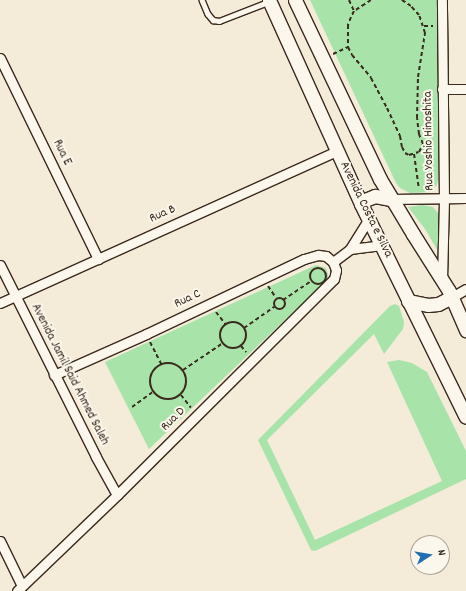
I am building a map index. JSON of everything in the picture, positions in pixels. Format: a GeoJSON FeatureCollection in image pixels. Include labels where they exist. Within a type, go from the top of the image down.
{"type":"FeatureCollection","features":[{"type":"Feature","properties":{"kind":"main road","name":"Avenida Costa e Silva"},"geometry":{"type":"LineString","coordinates":[[295,0],[322,59],[391,199],[452,297],[466,330]]}},
{"type":"Feature","properties":{"kind":"main road","name":"Avenida Costa e Silva"},"geometry":{"type":"LineString","coordinates":[[269,1],[361,204],[466,417]]}},
{"type":"Feature","properties":{"kind":"main road"},"geometry":{"type":"LineString","coordinates":[[361,204],[365,200],[375,196],[391,199]]}},
{"type":"Feature","properties":{"kind":"main road"},"geometry":{"type":"LineString","coordinates":[[408,302],[428,305],[438,304],[452,297]]}},
{"type":"Feature","properties":{"kind":"street","name":"Rua Yoshio Hinoshita"},"geometry":{"type":"LineString","coordinates":[[442,0],[444,199],[442,281]]}},
{"type":"Feature","properties":{"kind":"street","name":"Rua E"},"geometry":{"type":"LineString","coordinates":[[0,58],[98,259]]}},
{"type":"Feature","properties":{"kind":"street"},"geometry":{"type":"LineString","coordinates":[[442,89],[466,89]]}},
{"type":"Feature","properties":{"kind":"street","name":"Rua B"},"geometry":{"type":"LineString","coordinates":[[0,303],[337,150]]}},
{"type":"Feature","properties":{"kind":"street"},"geometry":{"type":"LineString","coordinates":[[391,199],[421,200],[466,198]]}},
{"type":"Feature","properties":{"kind":"street"},"geometry":{"type":"LineString","coordinates":[[333,262],[350,249],[369,219]]}},
{"type":"Feature","properties":{"kind":"street"},"geometry":{"type":"LineString","coordinates":[[350,249],[382,245]]}},
{"type":"Feature","properties":{"kind":"street","name":"Rua C"},"geometry":{"type":"LineString","coordinates":[[54,375],[312,257],[326,256],[333,262]]}},
{"type":"Feature","properties":{"kind":"street","name":"Rua D"},"geometry":{"type":"LineString","coordinates":[[20,588],[198,415],[334,279],[336,270],[333,262]]}},
{"type":"Feature","properties":{"kind":"street","name":"Avenida Jamil Said Ahmed Saleh"},"geometry":{"type":"LineString","coordinates":[[0,265],[54,375],[116,495]]}},
{"type":"Feature","properties":{"kind":"street"},"geometry":{"type":"LineString","coordinates":[[452,297],[466,289]]}},
{"type":"Feature","properties":{"kind":"street"},"geometry":{"type":"LineString","coordinates":[[0,541],[20,588]]}},
{"type":"Feature","properties":{"kind":"lane"},"geometry":{"type":"LineString","coordinates":[[202,0],[208,14],[213,20],[219,21],[269,1]]}},
{"type":"Feature","properties":{"kind":"path"},"geometry":{"type":"LineString","coordinates":[[349,0],[354,11]]}},
{"type":"Feature","properties":{"kind":"path"},"geometry":{"type":"LineString","coordinates":[[371,0],[354,11],[348,26],[348,47],[352,55],[370,78],[388,108],[405,153],[414,154],[419,152],[423,144],[419,134],[417,118],[418,77],[425,33],[419,15],[404,0]]}},
{"type":"Feature","properties":{"kind":"path"},"geometry":{"type":"LineString","coordinates":[[322,59],[348,47]]}},
{"type":"Feature","properties":{"kind":"path"},"geometry":{"type":"LineString","coordinates":[[414,154],[421,200]]}},
{"type":"Feature","properties":{"kind":"path"},"geometry":{"type":"LineString","coordinates":[[316,268],[321,268],[325,271],[326,276],[324,281],[320,284],[315,284],[311,281],[311,271],[316,268]]}},
{"type":"Feature","properties":{"kind":"path"},"geometry":{"type":"LineString","coordinates":[[264,279],[276,298]]}},
{"type":"Feature","properties":{"kind":"path"},"geometry":{"type":"LineString","coordinates":[[284,300],[311,281]]}},
{"type":"Feature","properties":{"kind":"path"},"geometry":{"type":"LineString","coordinates":[[276,298],[281,298],[284,300]]}},
{"type":"Feature","properties":{"kind":"path"},"geometry":{"type":"LineString","coordinates":[[274,307],[273,303],[276,298]]}},
{"type":"Feature","properties":{"kind":"path"},"geometry":{"type":"LineString","coordinates":[[274,307],[277,309],[282,308],[285,303],[284,300]]}},
{"type":"Feature","properties":{"kind":"path"},"geometry":{"type":"LineString","coordinates":[[209,304],[226,325]]}},
{"type":"Feature","properties":{"kind":"path"},"geometry":{"type":"LineString","coordinates":[[244,328],[274,307]]}},
{"type":"Feature","properties":{"kind":"path"},"geometry":{"type":"LineString","coordinates":[[236,323],[244,328],[246,337],[241,346],[231,348],[223,343],[221,333],[226,325],[236,323]]}},
{"type":"Feature","properties":{"kind":"path"},"geometry":{"type":"LineString","coordinates":[[146,334],[161,364]]}},
{"type":"Feature","properties":{"kind":"path"},"geometry":{"type":"LineString","coordinates":[[183,370],[223,343]]}},
{"type":"Feature","properties":{"kind":"path"},"geometry":{"type":"LineString","coordinates":[[171,363],[178,365],[183,370],[186,377],[186,384],[181,394],[172,399],[158,397],[153,392],[150,385],[152,371],[161,364],[171,363]]}},
{"type":"Feature","properties":{"kind":"path"},"geometry":{"type":"LineString","coordinates":[[132,407],[153,392]]}},
{"type":"Feature","properties":{"kind":"path"},"geometry":{"type":"LineString","coordinates":[[181,394],[198,415]]}},
{"type":"Feature","properties":{"kind":"green space"},"geometry":{"type":"Polygon","coordinates":[[[310,0],[438,0],[438,180],[437,185],[430,192],[410,193],[400,188],[396,183],[310,0]]]}},
{"type":"Feature","properties":{"kind":"green space"},"geometry":{"type":"Polygon","coordinates":[[[422,205],[433,207],[439,214],[439,253],[425,229],[408,207],[422,205]]]}},
{"type":"Feature","properties":{"kind":"green space"},"geometry":{"type":"Polygon","coordinates":[[[316,265],[326,268],[328,279],[149,449],[105,362],[316,265]]]}},
{"type":"Feature","properties":{"kind":"green space"},"geometry":{"type":"Polygon","coordinates":[[[395,304],[399,306],[404,322],[403,329],[384,354],[374,334],[267,440],[315,540],[442,481],[387,362],[399,360],[412,363],[427,372],[466,451],[466,479],[315,551],[311,550],[258,440],[390,306],[395,304]]]}}]}
